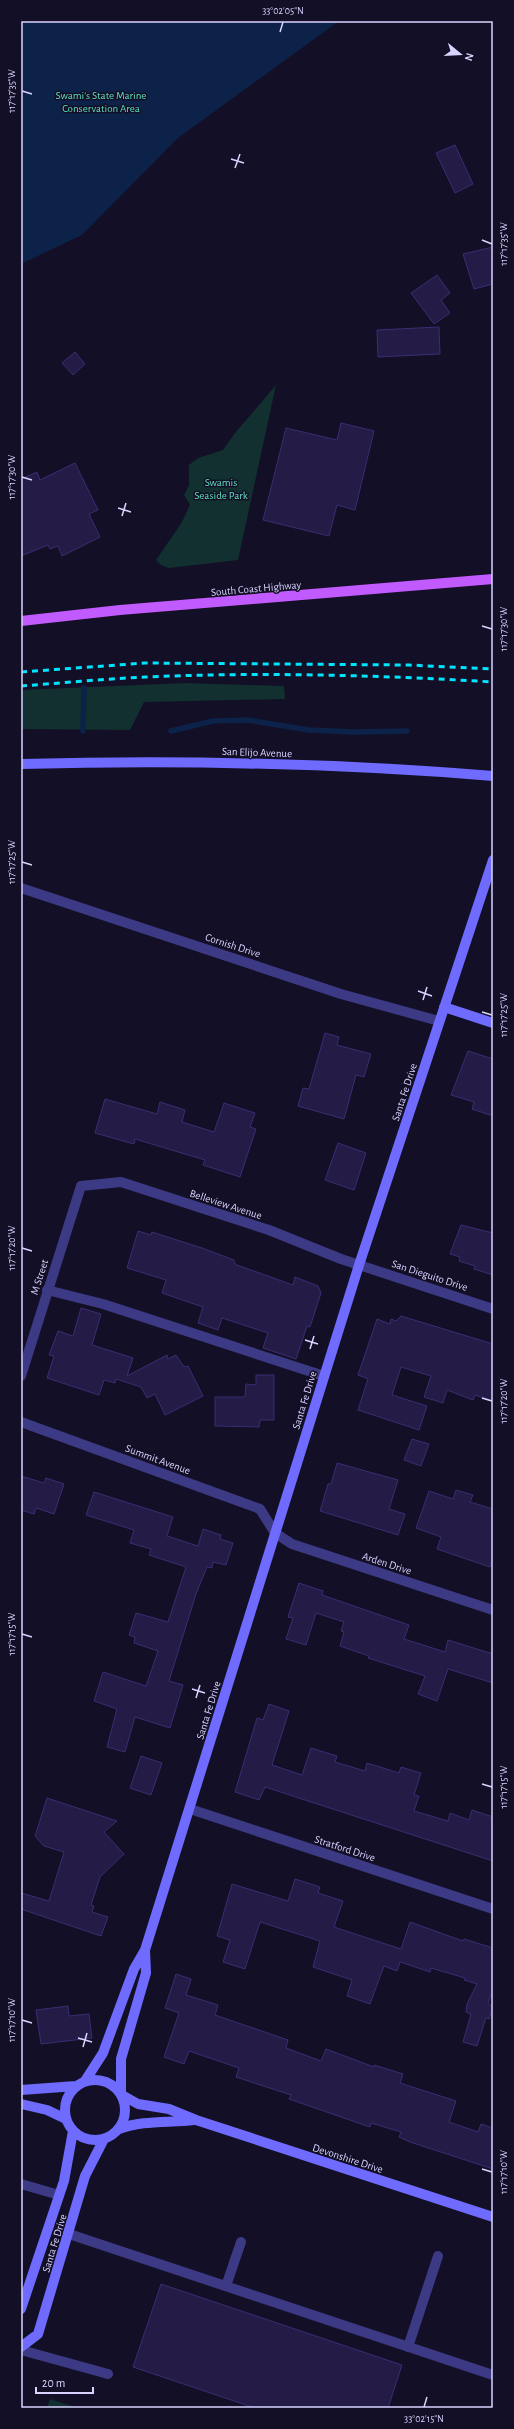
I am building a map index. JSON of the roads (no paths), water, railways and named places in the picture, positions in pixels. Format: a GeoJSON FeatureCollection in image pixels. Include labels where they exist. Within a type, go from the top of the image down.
{"type":"FeatureCollection","features":[{"type":"Feature","properties":{"kind":"main road","name":"South Coast Highway"},"geometry":{"type":"LineString","coordinates":[[21,621],[120,610],[493,579]]}},
{"type":"Feature","properties":{"kind":"main road","name":"San Elijo Avenue"},"geometry":{"type":"LineString","coordinates":[[21,764],[190,762],[404,769],[493,776]]}},
{"type":"Feature","properties":{"kind":"main road","name":"Santa Fe Drive"},"geometry":{"type":"LineString","coordinates":[[85,2081],[103,2052],[134,1969],[145,1950],[359,1265],[493,860]]}},
{"type":"Feature","properties":{"kind":"main road"},"geometry":{"type":"LineString","coordinates":[[444,1007],[493,1023]]}},
{"type":"Feature","properties":{"kind":"main road","name":"Santa Fe Drive"},"geometry":{"type":"LineString","coordinates":[[122,2094],[121,2059],[146,1973],[145,1950]]}},
{"type":"Feature","properties":{"kind":"main road"},"geometry":{"type":"LineString","coordinates":[[85,2081],[105,2081],[122,2094],[126,2107],[125,2119],[119,2130],[104,2139],[87,2139],[73,2131],[66,2119],[67,2098],[76,2086],[85,2081]]}},
{"type":"Feature","properties":{"kind":"main road"},"geometry":{"type":"LineString","coordinates":[[21,2090],[30,2088],[76,2086]]}},
{"type":"Feature","properties":{"kind":"main road","name":"Devonshire Drive"},"geometry":{"type":"LineString","coordinates":[[122,2094],[138,2104],[169,2109],[196,2120],[493,2217]]}},
{"type":"Feature","properties":{"kind":"main road"},"geometry":{"type":"LineString","coordinates":[[21,2104],[47,2110],[66,2119]]}},
{"type":"Feature","properties":{"kind":"main road","name":"Devonshire Drive"},"geometry":{"type":"LineString","coordinates":[[119,2130],[142,2123],[168,2123],[196,2120]]}},
{"type":"Feature","properties":{"kind":"main road","name":"Santa Fe Drive"},"geometry":{"type":"LineString","coordinates":[[21,2309],[68,2164],[73,2131]]}},
{"type":"Feature","properties":{"kind":"main road","name":"Santa Fe Drive"},"geometry":{"type":"LineString","coordinates":[[21,2348],[38,2334],[70,2234],[85,2176],[104,2139]]}},
{"type":"Feature","properties":{"kind":"street","name":"Cornish Drive"},"geometry":{"type":"LineString","coordinates":[[21,888],[341,994],[439,1021]]}},
{"type":"Feature","properties":{"kind":"street","name":"Belleview Avenue"},"geometry":{"type":"LineString","coordinates":[[81,1186],[121,1182],[269,1230],[359,1265]]}},
{"type":"Feature","properties":{"kind":"street","name":"M Street"},"geometry":{"type":"LineString","coordinates":[[21,1376],[81,1186]]}},
{"type":"Feature","properties":{"kind":"street","name":"San Dieguito Drive"},"geometry":{"type":"LineString","coordinates":[[359,1265],[493,1309]]}},
{"type":"Feature","properties":{"kind":"street"},"geometry":{"type":"LineString","coordinates":[[47,1290],[103,1304],[324,1376]]}},
{"type":"Feature","properties":{"kind":"street","name":"Summit Avenue"},"geometry":{"type":"LineString","coordinates":[[21,1422],[260,1509],[275,1533]]}},
{"type":"Feature","properties":{"kind":"street","name":"Arden Drive"},"geometry":{"type":"LineString","coordinates":[[275,1533],[298,1546],[493,1610]]}},
{"type":"Feature","properties":{"kind":"street","name":"Stratford Drive"},"geometry":{"type":"LineString","coordinates":[[190,1809],[493,1909]]}},
{"type":"Feature","properties":{"kind":"street"},"geometry":{"type":"LineString","coordinates":[[21,2184],[59,2194]]}},
{"type":"Feature","properties":{"kind":"street"},"geometry":{"type":"LineString","coordinates":[[70,2234],[493,2375]]}},
{"type":"Feature","properties":{"kind":"street"},"geometry":{"type":"LineString","coordinates":[[226,2286],[241,2242]]}},
{"type":"Feature","properties":{"kind":"street"},"geometry":{"type":"LineString","coordinates":[[408,2347],[438,2256]]}},
{"type":"Feature","properties":{"kind":"street"},"geometry":{"type":"LineString","coordinates":[[21,2348],[108,2374]]}},
{"type":"Feature","properties":{"kind":"water","name":"Swami's State Marine Conservation Area"},"geometry":{"type":"Polygon","coordinates":[[[21,21],[339,21],[178,138],[82,235],[21,264],[21,21]]]}},
{"type":"Feature","properties":{"kind":"waterway"},"geometry":{"type":"LineString","coordinates":[[83,731],[84,688]]}},
{"type":"Feature","properties":{"kind":"waterway"},"geometry":{"type":"LineString","coordinates":[[171,731],[213,721],[247,720],[309,730],[354,732],[407,731]]}},
{"type":"Feature","properties":{"kind":"railway"},"geometry":{"type":"LineString","coordinates":[[21,672],[145,663],[409,665],[493,669]]}},
{"type":"Feature","properties":{"kind":"railway"},"geometry":{"type":"LineString","coordinates":[[21,686],[189,675],[363,676],[493,682]]}},
{"type":"Feature","properties":{"kind":"park label","name":"Swamis Seaside Park"},"geometry":{"type":"Point","coordinates":[221,488]}}]}
